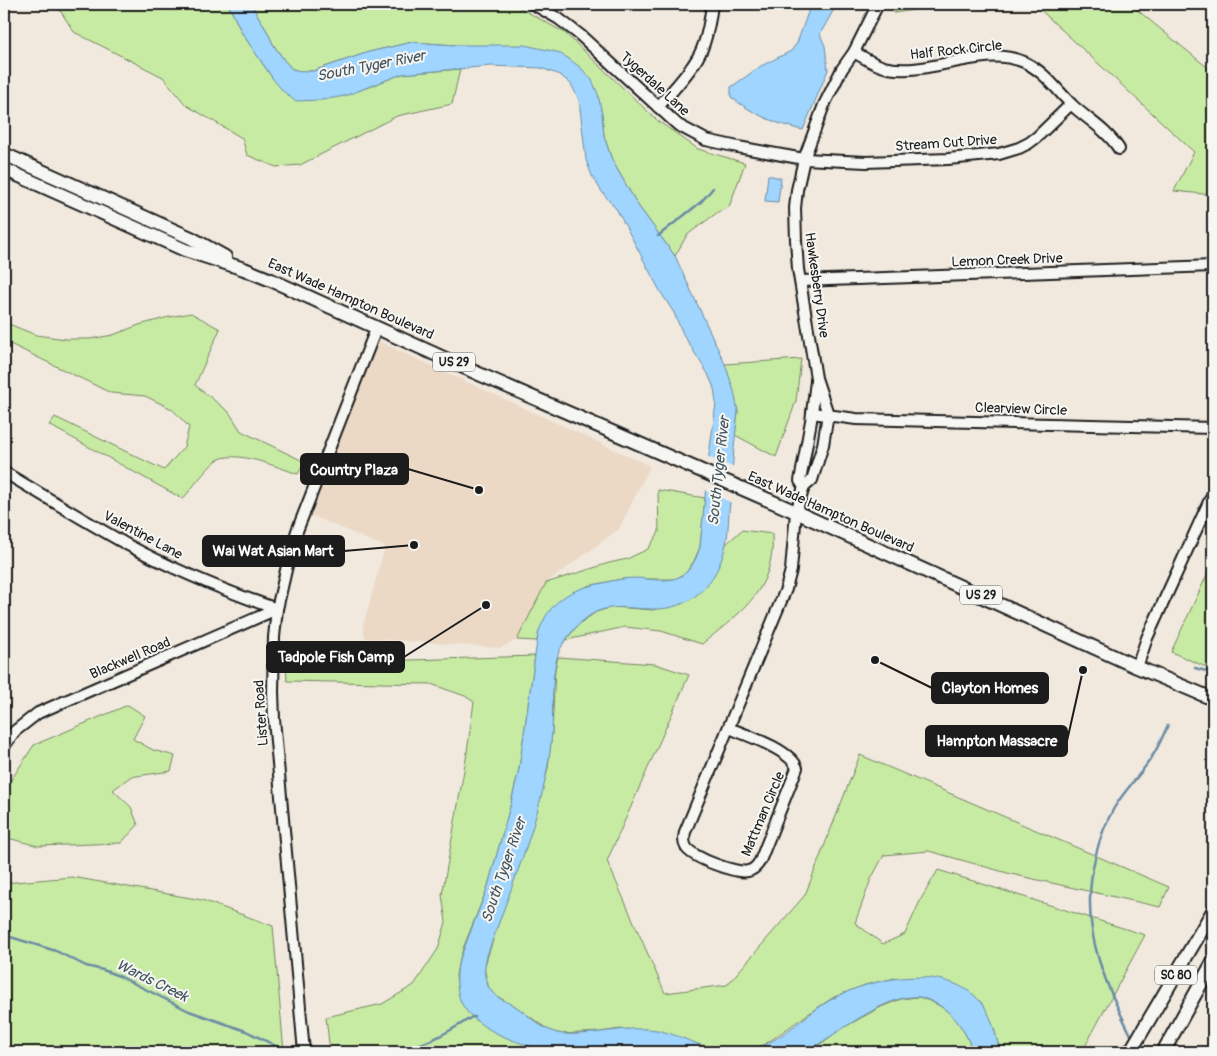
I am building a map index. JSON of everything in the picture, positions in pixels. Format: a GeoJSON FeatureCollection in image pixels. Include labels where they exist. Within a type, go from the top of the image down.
{"type":"FeatureCollection","features":[{"type":"Feature","properties":{"kind":"main road","name":"East Wade Hampton Boulevard"},"geometry":{"type":"LineString","coordinates":[[4,154],[191,238],[244,269]]}},
{"type":"Feature","properties":{"kind":"main road"},"geometry":{"type":"LineString","coordinates":[[27,180],[33,167]]}},
{"type":"Feature","properties":{"kind":"main road","name":"East Wade Hampton Boulevard"},"geometry":{"type":"LineString","coordinates":[[4,169],[185,250],[244,269],[441,355],[479,374],[796,512],[1137,667],[1213,699]]}},
{"type":"Feature","properties":{"kind":"main road"},"geometry":{"type":"LineString","coordinates":[[124,223],[130,211]]}},
{"type":"Feature","properties":{"kind":"main road"},"geometry":{"type":"LineString","coordinates":[[1200,693],[1213,709]]}},
{"type":"Feature","properties":{"kind":"main road","name":"SC 80"},"geometry":{"type":"LineString","coordinates":[[1130,1052],[1213,911]]}},
{"type":"Feature","properties":{"kind":"main road","name":"SC 80"},"geometry":{"type":"LineString","coordinates":[[1163,1052],[1213,962]]}},
{"type":"Feature","properties":{"kind":"street","name":"Tygerdale Lane"},"geometry":{"type":"LineString","coordinates":[[533,4],[559,19],[580,35],[678,125],[706,140],[804,159]]}},
{"type":"Feature","properties":{"kind":"street"},"geometry":{"type":"LineString","coordinates":[[658,107],[698,57],[703,47],[712,4]]}},
{"type":"Feature","properties":{"kind":"street","name":"Hawkesberry Drive"},"geometry":{"type":"LineString","coordinates":[[796,512],[804,487],[812,480],[823,445],[828,414],[816,378],[797,255],[795,208],[797,190],[804,159],[836,79],[854,52],[878,4]]}},
{"type":"Feature","properties":{"kind":"street","name":"Half Rock Circle"},"geometry":{"type":"LineString","coordinates":[[854,52],[879,65],[900,69],[998,56],[1011,58],[1034,68],[1044,75],[1071,104],[1114,139],[1119,149]]}},
{"type":"Feature","properties":{"kind":"street","name":"Stream Cut Drive"},"geometry":{"type":"LineString","coordinates":[[804,159],[866,162],[948,159],[999,154],[1029,143],[1071,104]]}},
{"type":"Feature","properties":{"kind":"street","name":"Lemon Creek Drive"},"geometry":{"type":"LineString","coordinates":[[801,281],[1213,266]]}},
{"type":"Feature","properties":{"kind":"street","name":"Lister Road"},"geometry":{"type":"LineString","coordinates":[[304,1050],[272,692],[274,637],[284,574],[297,531],[376,328]]}},
{"type":"Feature","properties":{"kind":"street","name":"Hawkesberry Drive"},"geometry":{"type":"LineString","coordinates":[[804,487],[800,481],[816,378]]}},
{"type":"Feature","properties":{"kind":"street","name":"Clearview Circle"},"geometry":{"type":"LineString","coordinates":[[812,413],[856,419],[1213,428]]}},
{"type":"Feature","properties":{"kind":"street","name":"Valentine Lane"},"geometry":{"type":"LineString","coordinates":[[4,472],[126,544],[163,563],[238,595],[277,609]]}},
{"type":"Feature","properties":{"kind":"street"},"geometry":{"type":"LineString","coordinates":[[1137,667],[1147,638],[1213,493]]}},
{"type":"Feature","properties":{"kind":"street","name":"Mattman Circle"},"geometry":{"type":"LineString","coordinates":[[728,728],[761,741],[784,754],[795,763],[797,768],[760,861],[756,868],[745,872],[728,868],[690,852],[684,843],[685,832],[728,728],[788,583],[796,512]]}},
{"type":"Feature","properties":{"kind":"street","name":"Blackwell Road"},"geometry":{"type":"LineString","coordinates":[[4,746],[15,731],[38,713],[277,609]]}},
{"type":"Feature","properties":{"kind":"shaded area"},"geometry":{"type":"Polygon","coordinates":[[[376,340],[650,466],[619,529],[546,583],[517,640],[500,648],[365,638],[363,626],[385,547],[311,515],[376,340]]]}},
{"type":"Feature","properties":{"kind":"green space"},"geometry":{"type":"Polygon","coordinates":[[[56,4],[228,4],[242,33],[273,79],[345,96],[402,74],[460,69],[452,104],[397,116],[300,165],[276,167],[247,155],[242,138],[186,105],[163,77],[74,32],[56,4]]]}},
{"type":"Feature","properties":{"kind":"green space"},"geometry":{"type":"Polygon","coordinates":[[[251,4],[513,4],[565,33],[658,121],[698,149],[745,163],[729,207],[718,212],[687,235],[675,256],[637,204],[612,160],[604,136],[602,114],[592,80],[455,45],[412,42],[369,52],[313,71],[300,71],[292,69],[284,60],[251,4]]]}},
{"type":"Feature","properties":{"kind":"green space"},"geometry":{"type":"Polygon","coordinates":[[[899,4],[952,4],[894,13],[899,4]]]}},
{"type":"Feature","properties":{"kind":"green space"},"geometry":{"type":"Polygon","coordinates":[[[1034,4],[1130,4],[1213,72],[1213,195],[1174,191],[1194,152],[1034,4]]]}},
{"type":"Feature","properties":{"kind":"green space"},"geometry":{"type":"Polygon","coordinates":[[[191,313],[220,329],[195,385],[229,412],[241,431],[305,462],[298,474],[257,460],[234,457],[224,458],[212,464],[183,499],[49,425],[55,417],[164,470],[184,447],[189,427],[172,409],[145,396],[111,393],[4,341],[4,322],[36,335],[66,339],[90,339],[113,335],[139,325],[191,313]]]}},
{"type":"Feature","properties":{"kind":"green space"},"geometry":{"type":"Polygon","coordinates":[[[801,359],[796,401],[776,457],[735,435],[738,412],[725,364],[801,359]]]}},
{"type":"Feature","properties":{"kind":"green space"},"geometry":{"type":"Polygon","coordinates":[[[658,490],[705,498],[700,547],[694,561],[685,574],[675,579],[622,579],[587,586],[538,634],[537,641],[517,640],[546,583],[627,559],[648,549],[659,532],[658,490]]]}},
{"type":"Feature","properties":{"kind":"green space"},"geometry":{"type":"Polygon","coordinates":[[[742,530],[772,534],[772,552],[767,572],[754,597],[745,607],[702,644],[661,631],[625,627],[566,640],[579,624],[596,612],[613,607],[654,610],[717,569],[726,544],[742,530]]]}},
{"type":"Feature","properties":{"kind":"green space"},"geometry":{"type":"Polygon","coordinates":[[[1213,562],[1213,670],[1171,652],[1213,562]]]}},
{"type":"Feature","properties":{"kind":"green space"},"geometry":{"type":"Polygon","coordinates":[[[535,656],[519,769],[511,803],[488,886],[464,946],[456,976],[458,990],[485,1026],[535,1049],[555,1052],[330,1052],[326,1017],[382,1004],[414,985],[438,949],[446,922],[442,895],[474,702],[465,696],[431,684],[287,681],[286,664],[535,656]]]}},
{"type":"Feature","properties":{"kind":"green space"},"geometry":{"type":"Polygon","coordinates":[[[558,657],[655,664],[689,675],[607,861],[665,993],[727,985],[805,895],[860,755],[1169,887],[1160,907],[1011,874],[929,851],[884,855],[871,879],[855,923],[883,944],[905,934],[921,899],[938,870],[1145,935],[1082,1052],[1000,1052],[994,1028],[895,978],[865,985],[834,997],[764,1045],[741,1052],[718,1051],[658,1031],[621,1029],[562,1034],[550,1031],[515,1006],[498,997],[489,989],[484,968],[528,841],[548,768],[555,669],[558,657]]]}},
{"type":"Feature","properties":{"kind":"green space"},"geometry":{"type":"Polygon","coordinates":[[[128,705],[145,716],[133,739],[153,750],[175,756],[171,771],[130,777],[113,790],[131,807],[138,825],[121,843],[38,846],[4,837],[4,796],[7,786],[34,745],[128,705]]]}},
{"type":"Feature","properties":{"kind":"green space"},"geometry":{"type":"Polygon","coordinates":[[[72,877],[202,900],[273,926],[284,1052],[4,1052],[4,883],[72,877]]]}},
{"type":"Feature","properties":{"kind":"green space"},"geometry":{"type":"Polygon","coordinates":[[[918,997],[938,1005],[953,1017],[964,1032],[973,1052],[805,1052],[881,1007],[901,999],[918,997]]]}},
{"type":"Feature","properties":{"kind":"water","name":"South Tyger River"},"geometry":{"type":"Polygon","coordinates":[[[228,4],[251,4],[284,60],[292,69],[300,71],[313,71],[369,52],[412,42],[455,45],[524,45],[557,52],[581,68],[592,80],[598,94],[604,136],[612,160],[637,204],[675,256],[725,364],[734,391],[738,412],[728,534],[717,570],[710,582],[691,599],[679,605],[666,608],[609,608],[596,612],[582,622],[563,644],[554,675],[552,732],[549,761],[543,789],[527,846],[487,956],[485,977],[495,995],[556,1033],[586,1034],[633,1029],[657,1030],[708,1048],[729,1052],[555,1052],[543,1050],[502,1036],[477,1021],[461,1002],[457,988],[458,964],[488,886],[511,803],[519,769],[538,634],[548,613],[562,598],[570,593],[591,586],[624,579],[675,579],[688,571],[700,547],[716,403],[714,388],[617,210],[592,176],[586,160],[579,100],[571,84],[560,75],[541,68],[491,66],[402,74],[345,96],[322,100],[295,101],[273,79],[242,33],[228,4]]]}},
{"type":"Feature","properties":{"kind":"water"},"geometry":{"type":"Polygon","coordinates":[[[811,4],[837,4],[820,34],[825,46],[828,70],[803,130],[774,122],[747,108],[731,97],[731,87],[761,66],[791,51],[797,43],[811,4]]]}},
{"type":"Feature","properties":{"kind":"water"},"geometry":{"type":"Polygon","coordinates":[[[768,175],[781,178],[778,202],[765,201],[768,175]]]}},
{"type":"Feature","properties":{"kind":"water"},"geometry":{"type":"Polygon","coordinates":[[[912,977],[933,978],[953,983],[970,992],[984,1006],[990,1017],[1000,1052],[973,1052],[964,1031],[950,1013],[937,1004],[919,997],[891,1002],[876,1009],[805,1052],[740,1052],[753,1050],[765,1045],[823,1005],[851,990],[891,979],[912,977]]]}},
{"type":"Feature","properties":{"kind":"pier"},"geometry":{"type":"Polygon","coordinates":[[[706,456],[735,468],[732,503],[704,490],[706,456]]]}},
{"type":"Feature","properties":{"kind":"waterway"},"geometry":{"type":"LineString","coordinates":[[658,236],[701,202],[713,188]]}},
{"type":"Feature","properties":{"kind":"waterway"},"geometry":{"type":"LineString","coordinates":[[1195,668],[1213,673]]}},
{"type":"Feature","properties":{"kind":"waterway"},"geometry":{"type":"LineString","coordinates":[[1133,1039],[1112,994],[1096,950],[1090,904],[1091,880],[1099,842],[1111,813],[1123,794],[1149,762],[1168,725]]}},
{"type":"Feature","properties":{"kind":"waterway","name":"Wards Creek"},"geometry":{"type":"LineString","coordinates":[[4,935],[56,951],[86,966],[119,976],[189,1011],[246,1031],[288,1052]]}},
{"type":"Feature","properties":{"kind":"waterway","name":"Wards Creek"},"geometry":{"type":"LineString","coordinates":[[383,1052],[409,1048],[420,1044],[475,1017]]}},
{"type":"Feature","properties":{"kind":"place","name":"Country Plaza"},"geometry":{"type":"Point","coordinates":[479,490]}},
{"type":"Feature","properties":{"kind":"place","name":"Wai Wat Asian Mart"},"geometry":{"type":"Point","coordinates":[414,545]}},
{"type":"Feature","properties":{"kind":"place","name":"Tadpole Fish Camp"},"geometry":{"type":"Point","coordinates":[486,605]}},
{"type":"Feature","properties":{"kind":"place","name":"Clayton Homes"},"geometry":{"type":"Point","coordinates":[875,660]}},
{"type":"Feature","properties":{"kind":"place","name":"Hampton Massacre"},"geometry":{"type":"Point","coordinates":[1083,670]}}]}
